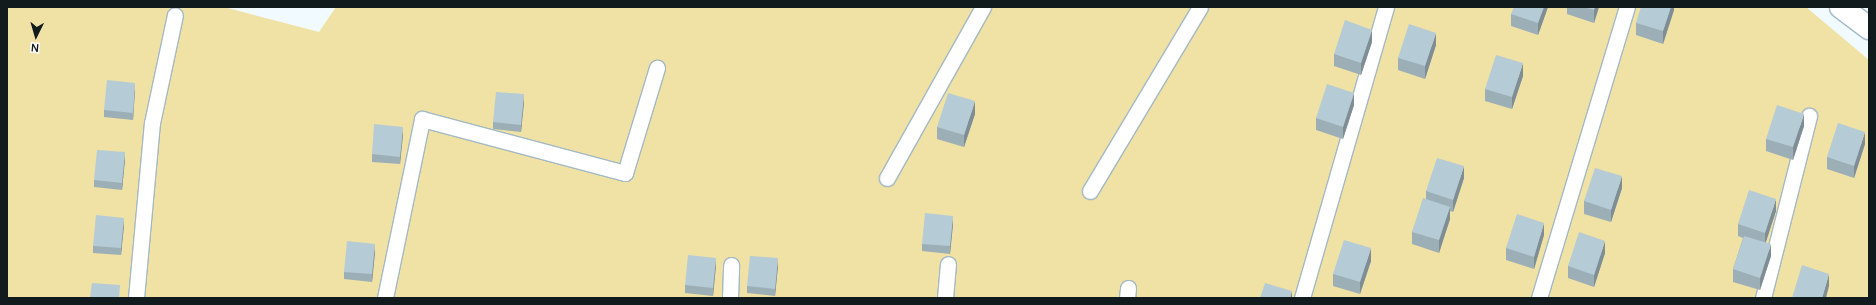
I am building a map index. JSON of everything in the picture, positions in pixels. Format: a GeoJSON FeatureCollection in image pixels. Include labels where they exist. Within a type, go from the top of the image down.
{"type":"FeatureCollection","features":[{"type":"Feature","properties":{"kind":"street"},"geometry":{"type":"LineString","coordinates":[[1841,7],[1869,28]]}},
{"type":"Feature","properties":{"kind":"lane"},"geometry":{"type":"LineString","coordinates":[[887,178],[983,7]]}},
{"type":"Feature","properties":{"kind":"lane"},"geometry":{"type":"LineString","coordinates":[[1090,191],[1200,7]]}},
{"type":"Feature","properties":{"kind":"lane"},"geometry":{"type":"LineString","coordinates":[[1302,298],[1386,7]]}},
{"type":"Feature","properties":{"kind":"lane"},"geometry":{"type":"LineString","coordinates":[[1539,298],[1627,7]]}},
{"type":"Feature","properties":{"kind":"lane"},"geometry":{"type":"LineString","coordinates":[[136,298],[152,123],[175,15]]}},
{"type":"Feature","properties":{"kind":"lane"},"geometry":{"type":"LineString","coordinates":[[385,298],[422,119],[625,173],[658,68]]}},
{"type":"Feature","properties":{"kind":"lane"},"geometry":{"type":"LineString","coordinates":[[1763,298],[1809,116]]}},
{"type":"Feature","properties":{"kind":"lane"},"geometry":{"type":"LineString","coordinates":[[945,298],[948,264]]}},
{"type":"Feature","properties":{"kind":"lane"},"geometry":{"type":"LineString","coordinates":[[730,298],[731,265]]}},
{"type":"Feature","properties":{"kind":"shaded area"},"geometry":{"type":"Polygon","coordinates":[[[7,7],[224,7],[319,32],[336,7],[1806,7],[1869,60],[1869,298],[7,298],[7,7]]]}},
{"type":"Feature","properties":{"kind":"building"},"geometry":{"type":"Polygon","coordinates":[[[1514,7],[1544,7],[1538,23],[1511,14],[1514,7]]]}},
{"type":"Feature","properties":{"kind":"building"},"geometry":{"type":"Polygon","coordinates":[[[1583,7],[1595,7],[1594,10],[1583,7]]]}},
{"type":"Feature","properties":{"kind":"building"},"geometry":{"type":"Polygon","coordinates":[[[1641,7],[1671,7],[1663,31],[1636,23],[1641,7]]]}},
{"type":"Feature","properties":{"kind":"building"},"geometry":{"type":"Polygon","coordinates":[[[1345,20],[1372,30],[1361,63],[1334,54],[1345,20]]]}},
{"type":"Feature","properties":{"kind":"building"},"geometry":{"type":"Polygon","coordinates":[[[1409,24],[1436,33],[1425,66],[1398,58],[1409,24]]]}},
{"type":"Feature","properties":{"kind":"building"},"geometry":{"type":"Polygon","coordinates":[[[1496,55],[1523,63],[1512,97],[1485,89],[1496,55]]]}},
{"type":"Feature","properties":{"kind":"building"},"geometry":{"type":"Polygon","coordinates":[[[107,80],[135,83],[133,113],[104,110],[107,80]]]}},
{"type":"Feature","properties":{"kind":"building"},"geometry":{"type":"Polygon","coordinates":[[[1327,84],[1354,93],[1343,127],[1316,118],[1327,84]]]}},
{"type":"Feature","properties":{"kind":"building"},"geometry":{"type":"Polygon","coordinates":[[[496,92],[524,94],[521,125],[493,122],[496,92]]]}},
{"type":"Feature","properties":{"kind":"building"},"geometry":{"type":"Polygon","coordinates":[[[948,93],[975,101],[964,135],[937,127],[948,93]]]}},
{"type":"Feature","properties":{"kind":"building"},"geometry":{"type":"Polygon","coordinates":[[[1777,105],[1804,114],[1793,147],[1766,139],[1777,105]]]}},
{"type":"Feature","properties":{"kind":"building"},"geometry":{"type":"Polygon","coordinates":[[[1838,123],[1865,132],[1854,166],[1827,157],[1838,123]]]}},
{"type":"Feature","properties":{"kind":"building"},"geometry":{"type":"Polygon","coordinates":[[[374,124],[403,127],[400,157],[372,154],[374,124]]]}},
{"type":"Feature","properties":{"kind":"building"},"geometry":{"type":"Polygon","coordinates":[[[97,150],[125,152],[122,183],[94,180],[97,150]]]}},
{"type":"Feature","properties":{"kind":"building"},"geometry":{"type":"Polygon","coordinates":[[[1437,158],[1464,166],[1453,200],[1426,191],[1437,158]]]}},
{"type":"Feature","properties":{"kind":"building"},"geometry":{"type":"Polygon","coordinates":[[[1595,168],[1622,176],[1611,210],[1584,201],[1595,168]]]}},
{"type":"Feature","properties":{"kind":"building"},"geometry":{"type":"Polygon","coordinates":[[[1749,190],[1776,199],[1765,233],[1738,224],[1749,190]]]}},
{"type":"Feature","properties":{"kind":"building"},"geometry":{"type":"Polygon","coordinates":[[[1423,198],[1450,207],[1439,240],[1412,232],[1423,198]]]}},
{"type":"Feature","properties":{"kind":"building"},"geometry":{"type":"Polygon","coordinates":[[[925,213],[953,216],[950,246],[922,244],[925,213]]]}},
{"type":"Feature","properties":{"kind":"building"},"geometry":{"type":"Polygon","coordinates":[[[1517,214],[1544,223],[1534,257],[1506,248],[1517,214]]]}},
{"type":"Feature","properties":{"kind":"building"},"geometry":{"type":"Polygon","coordinates":[[[96,215],[124,218],[121,248],[93,246],[96,215]]]}},
{"type":"Feature","properties":{"kind":"building"},"geometry":{"type":"Polygon","coordinates":[[[1579,232],[1605,241],[1594,275],[1568,266],[1579,232]]]}},
{"type":"Feature","properties":{"kind":"building"},"geometry":{"type":"Polygon","coordinates":[[[1744,236],[1771,244],[1760,278],[1733,269],[1744,236]]]}},
{"type":"Feature","properties":{"kind":"building"},"geometry":{"type":"Polygon","coordinates":[[[1344,240],[1371,248],[1360,282],[1333,274],[1344,240]]]}},
{"type":"Feature","properties":{"kind":"building"},"geometry":{"type":"Polygon","coordinates":[[[347,241],[375,244],[372,274],[344,272],[347,241]]]}},
{"type":"Feature","properties":{"kind":"building"},"geometry":{"type":"Polygon","coordinates":[[[688,255],[716,258],[713,288],[685,285],[688,255]]]}},
{"type":"Feature","properties":{"kind":"building"},"geometry":{"type":"Polygon","coordinates":[[[750,256],[778,258],[775,289],[747,286],[750,256]]]}},
{"type":"Feature","properties":{"kind":"building"},"geometry":{"type":"Polygon","coordinates":[[[1802,265],[1829,274],[1822,298],[1792,298],[1802,265]]]}},
{"type":"Feature","properties":{"kind":"building"},"geometry":{"type":"Polygon","coordinates":[[[92,283],[120,285],[119,298],[90,298],[92,283]]]}},
{"type":"Feature","properties":{"kind":"building"},"geometry":{"type":"Polygon","coordinates":[[[1265,283],[1292,291],[1290,298],[1260,298],[1265,283]]]}}]}
